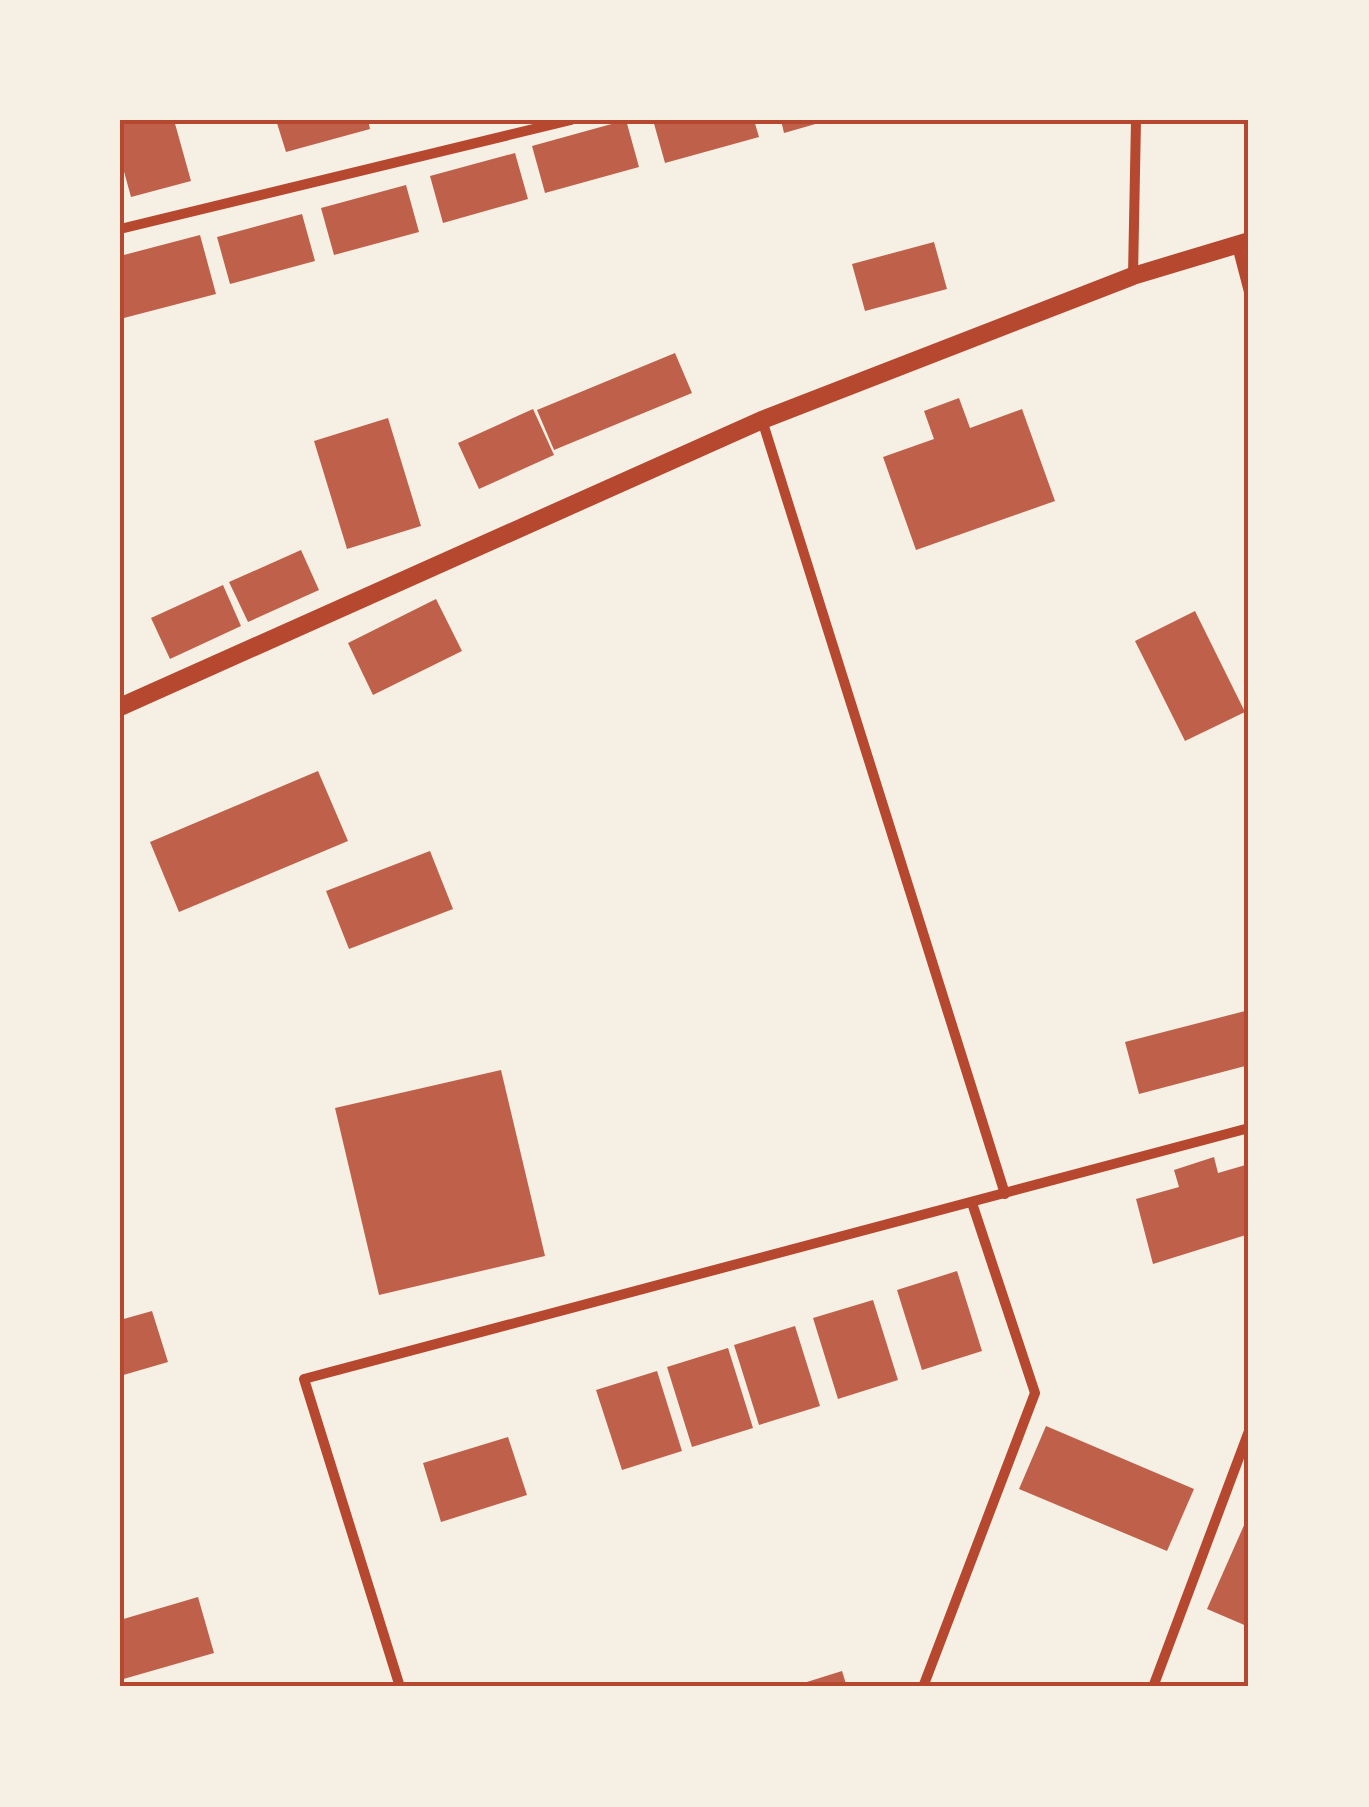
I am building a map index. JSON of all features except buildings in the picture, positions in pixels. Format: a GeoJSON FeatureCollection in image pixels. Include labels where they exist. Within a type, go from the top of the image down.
{"type":"FeatureCollection","features":[{"type":"Feature","properties":{"kind":"street"},"geometry":{"type":"LineString","coordinates":[[120,229],[571,120]]}},
{"type":"Feature","properties":{"kind":"street"},"geometry":{"type":"LineString","coordinates":[[1133,276],[1136,120]]}},
{"type":"Feature","properties":{"kind":"street"},"geometry":{"type":"LineString","coordinates":[[120,708],[762,420],[1133,276],[1243,244],[1249,292]]}},
{"type":"Feature","properties":{"kind":"street"},"geometry":{"type":"LineString","coordinates":[[762,420],[1005,1194]]}},
{"type":"Feature","properties":{"kind":"street"},"geometry":{"type":"LineString","coordinates":[[400,1687],[304,1379],[1249,1128]]}},
{"type":"Feature","properties":{"kind":"street"},"geometry":{"type":"LineString","coordinates":[[923,1687],[1035,1392],[972,1203]]}},
{"type":"Feature","properties":{"kind":"street"},"geometry":{"type":"LineString","coordinates":[[1153,1687],[1249,1431]]}}]}
